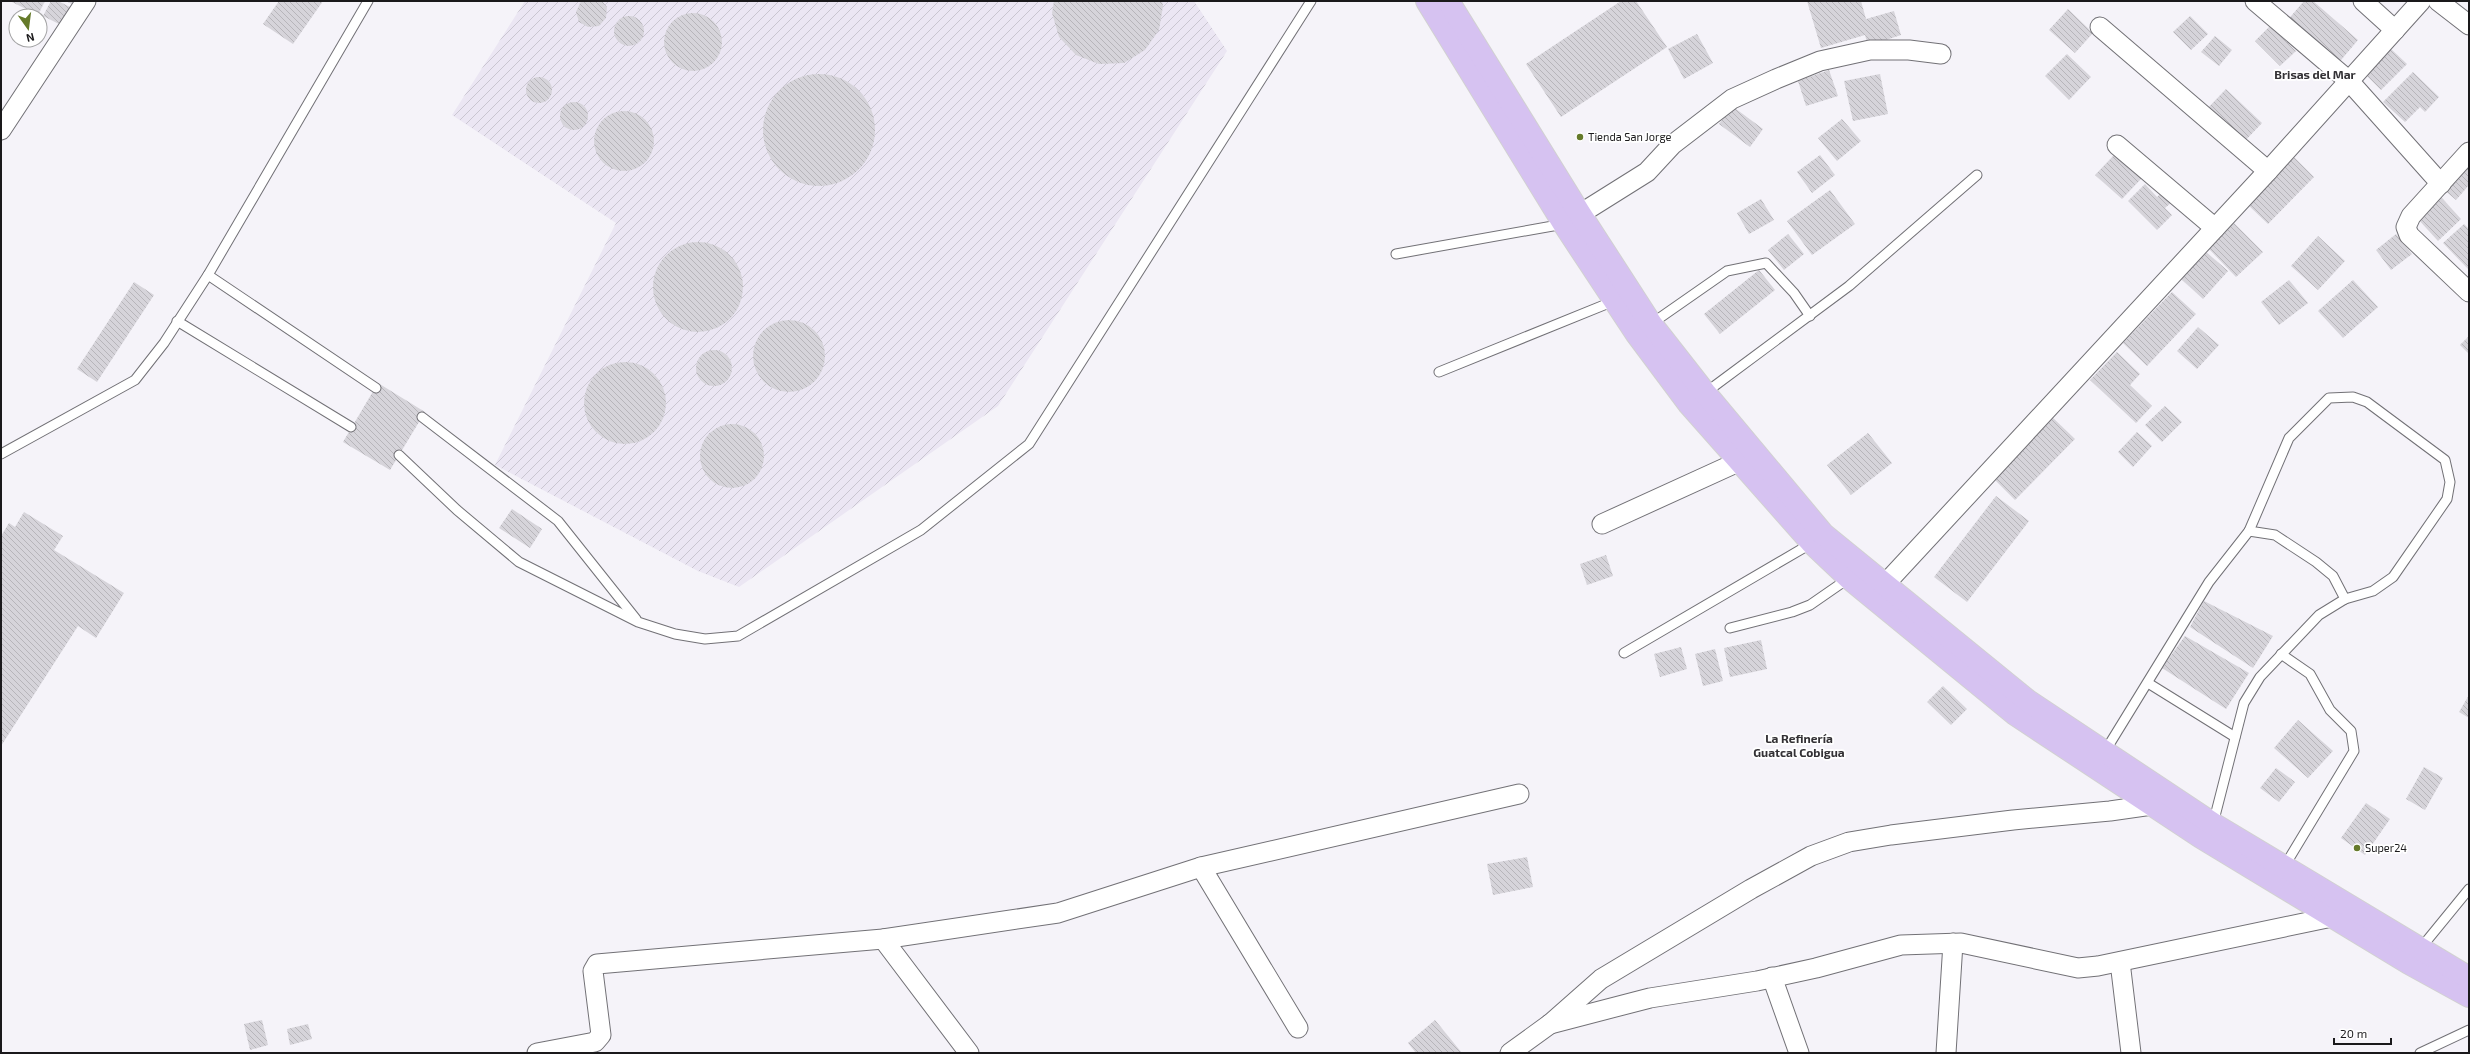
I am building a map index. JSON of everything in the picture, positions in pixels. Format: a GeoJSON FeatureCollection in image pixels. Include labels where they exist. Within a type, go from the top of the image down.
{"type":"FeatureCollection","features":[{"type":"Feature","properties":{"kind":"main road"},"geometry":{"type":"LineString","coordinates":[[1427,1],[1572,219],[1705,394],[1823,534],[1879,591],[2028,702],[2099,760],[2207,830],[2279,874],[2352,909],[2469,978]]}},
{"type":"Feature","properties":{"kind":"main road"},"geometry":{"type":"LineString","coordinates":[[1448,1],[1572,219],[1614,301],[1636,333],[1689,404],[1738,462],[1812,543],[1849,578],[1879,591]]}},
{"type":"Feature","properties":{"kind":"main road"},"geometry":{"type":"LineString","coordinates":[[2279,874],[2332,917],[2469,996]]}},
{"type":"Feature","properties":{"kind":"street"},"geometry":{"type":"LineString","coordinates":[[1,130],[86,1]]}},
{"type":"Feature","properties":{"kind":"street"},"geometry":{"type":"LineString","coordinates":[[2255,1],[2349,80],[2440,184]]}},
{"type":"Feature","properties":{"kind":"street"},"geometry":{"type":"LineString","coordinates":[[2363,1],[2395,30]]}},
{"type":"Feature","properties":{"kind":"street"},"geometry":{"type":"LineString","coordinates":[[1879,591],[2268,171],[2421,1]]}},
{"type":"Feature","properties":{"kind":"street"},"geometry":{"type":"LineString","coordinates":[[2438,1],[2469,25]]}},
{"type":"Feature","properties":{"kind":"street"},"geometry":{"type":"LineString","coordinates":[[2100,27],[2268,171]]}},
{"type":"Feature","properties":{"kind":"street"},"geometry":{"type":"LineString","coordinates":[[1572,219],[1647,172],[1672,145],[1732,99],[1776,79],[1820,61],[1870,50],[1909,50],[1941,54]]}},
{"type":"Feature","properties":{"kind":"street"},"geometry":{"type":"LineString","coordinates":[[2117,145],[2215,228]]}},
{"type":"Feature","properties":{"kind":"street"},"geometry":{"type":"LineString","coordinates":[[2469,152],[2411,216],[2406,227],[2409,235],[2469,292]]}},
{"type":"Feature","properties":{"kind":"street"},"geometry":{"type":"LineString","coordinates":[[1602,524],[1738,462]]}},
{"type":"Feature","properties":{"kind":"street"},"geometry":{"type":"LineString","coordinates":[[537,1053],[595,1042],[601,1035],[593,971],[597,964],[883,940],[1058,913],[1201,866],[1519,794]]}},
{"type":"Feature","properties":{"kind":"street"},"geometry":{"type":"LineString","coordinates":[[1517,1051],[1601,979],[1751,889],[1811,856],[1849,842],[2013,820],[2110,811],[2161,800]]}},
{"type":"Feature","properties":{"kind":"street"},"geometry":{"type":"LineString","coordinates":[[1201,866],[1298,1028]]}},
{"type":"Feature","properties":{"kind":"street"},"geometry":{"type":"LineString","coordinates":[[1550,1024],[1650,998],[1772,977],[1901,945],[1953,943],[1980,946],[2078,968],[2120,962],[2332,917],[2352,909]]}},
{"type":"Feature","properties":{"kind":"street"},"geometry":{"type":"LineString","coordinates":[[883,940],[969,1053]]}},
{"type":"Feature","properties":{"kind":"street"},"geometry":{"type":"LineString","coordinates":[[1946,1053],[1953,943]]}},
{"type":"Feature","properties":{"kind":"street"},"geometry":{"type":"LineString","coordinates":[[2120,962],[2131,1053]]}},
{"type":"Feature","properties":{"kind":"street"},"geometry":{"type":"LineString","coordinates":[[1772,977],[1799,1053]]}},
{"type":"Feature","properties":{"kind":"lane"},"geometry":{"type":"LineString","coordinates":[[1,454],[135,380],[164,343],[208,275],[368,1]]}},
{"type":"Feature","properties":{"kind":"lane"},"geometry":{"type":"LineString","coordinates":[[399,454],[456,510],[519,562],[638,622],[675,634],[706,639],[738,636],[921,530],[1029,444],[1311,1]]}},
{"type":"Feature","properties":{"kind":"lane"},"geometry":{"type":"LineString","coordinates":[[1705,394],[1849,286],[1977,174]]}},
{"type":"Feature","properties":{"kind":"lane"},"geometry":{"type":"LineString","coordinates":[[1396,254],[1572,219]]}},
{"type":"Feature","properties":{"kind":"lane"},"geometry":{"type":"LineString","coordinates":[[1652,324],[1727,270],[1766,263],[1794,293],[1810,316]]}},
{"type":"Feature","properties":{"kind":"lane"},"geometry":{"type":"LineString","coordinates":[[208,275],[376,388]]}},
{"type":"Feature","properties":{"kind":"lane"},"geometry":{"type":"LineString","coordinates":[[1439,372],[1614,301]]}},
{"type":"Feature","properties":{"kind":"lane"},"geometry":{"type":"LineString","coordinates":[[177,321],[351,427]]}},
{"type":"Feature","properties":{"kind":"lane"},"geometry":{"type":"LineString","coordinates":[[2099,760],[2148,683],[2209,582],[2249,531],[2289,438],[2329,398],[2353,397],[2368,402],[2445,460],[2450,482],[2447,499],[2393,577],[2373,591],[2345,599],[2319,615],[2260,677],[2244,703],[2207,830]]}},
{"type":"Feature","properties":{"kind":"lane"},"geometry":{"type":"LineString","coordinates":[[422,418],[558,521],[638,622]]}},
{"type":"Feature","properties":{"kind":"lane"},"geometry":{"type":"LineString","coordinates":[[2249,531],[2275,535],[2316,562],[2333,576],[2345,599]]}},
{"type":"Feature","properties":{"kind":"lane"},"geometry":{"type":"LineString","coordinates":[[1624,653],[1812,543]]}},
{"type":"Feature","properties":{"kind":"lane"},"geometry":{"type":"LineString","coordinates":[[1730,628],[1792,612],[1810,605],[1849,578]]}},
{"type":"Feature","properties":{"kind":"lane"},"geometry":{"type":"LineString","coordinates":[[2279,874],[2354,751],[2354,741],[2351,731],[2330,710],[2310,674],[2281,654]]}},
{"type":"Feature","properties":{"kind":"lane"},"geometry":{"type":"LineString","coordinates":[[2148,683],[2235,737]]}},
{"type":"Feature","properties":{"kind":"lane"},"geometry":{"type":"LineString","coordinates":[[2420,949],[2469,889]]}},
{"type":"Feature","properties":{"kind":"lane"},"geometry":{"type":"LineString","coordinates":[[2420,1053],[2469,1030]]}},
{"type":"Feature","properties":{"kind":"shaded area"},"geometry":{"type":"Polygon","coordinates":[[[525,1],[1194,1],[1227,51],[998,406],[739,587],[698,571],[495,465],[616,223],[452,115],[525,1]]]}},
{"type":"Feature","properties":{"kind":"building"},"geometry":{"type":"Polygon","coordinates":[[[10,1],[45,1],[42,8],[24,8],[10,1]]]}},
{"type":"Feature","properties":{"kind":"building"},"geometry":{"type":"Polygon","coordinates":[[[51,1],[58,1],[72,8],[63,26],[48,18],[47,8],[51,1]]]}},
{"type":"Feature","properties":{"kind":"building"},"geometry":{"type":"Polygon","coordinates":[[[66,1],[80,1],[77,7],[66,1]]]}},
{"type":"Feature","properties":{"kind":"building"},"geometry":{"type":"Polygon","coordinates":[[[279,1],[323,1],[293,44],[263,24],[279,1]]]}},
{"type":"Feature","properties":{"kind":"building"},"geometry":{"type":"Polygon","coordinates":[[[581,1],[602,1],[607,7],[606,18],[599,26],[588,27],[579,22],[576,12],[581,1]]]}},
{"type":"Feature","properties":{"kind":"building"},"geometry":{"type":"Polygon","coordinates":[[[1054,1],[1162,1],[1163,6],[1159,30],[1145,50],[1124,63],[1099,64],[1076,55],[1059,37],[1052,13],[1054,1]]]}},
{"type":"Feature","properties":{"kind":"building"},"geometry":{"type":"Polygon","coordinates":[[[1621,1],[1636,1],[1667,47],[1561,117],[1526,64],[1621,1]]]}},
{"type":"Feature","properties":{"kind":"building"},"geometry":{"type":"Polygon","coordinates":[[[1807,1],[1861,1],[1866,19],[1894,11],[1901,35],[1868,46],[1865,35],[1821,48],[1807,1]]]}},
{"type":"Feature","properties":{"kind":"building"},"geometry":{"type":"Polygon","coordinates":[[[2304,1],[2313,1],[2358,40],[2336,66],[2286,22],[2304,1]]]}},
{"type":"Feature","properties":{"kind":"building"},"geometry":{"type":"Polygon","coordinates":[[[2068,9],[2093,33],[2075,53],[2049,30],[2068,9]]]}},
{"type":"Feature","properties":{"kind":"building"},"geometry":{"type":"Polygon","coordinates":[[[693,13],[704,15],[717,26],[720,31],[722,42],[720,53],[709,66],[704,69],[693,71],[682,69],[669,58],[666,53],[664,42],[666,31],[677,18],[682,15],[693,13]]]}},
{"type":"Feature","properties":{"kind":"building"},"geometry":{"type":"Polygon","coordinates":[[[629,16],[640,20],[644,31],[640,42],[629,46],[618,42],[614,31],[618,20],[629,16]]]}},
{"type":"Feature","properties":{"kind":"building"},"geometry":{"type":"Polygon","coordinates":[[[2190,16],[2208,34],[2191,50],[2173,32],[2190,16]]]}},
{"type":"Feature","properties":{"kind":"building"},"geometry":{"type":"Polygon","coordinates":[[[2270,26],[2296,51],[2280,66],[2255,41],[2270,26]]]}},
{"type":"Feature","properties":{"kind":"building"},"geometry":{"type":"Polygon","coordinates":[[[1697,34],[1713,63],[1684,79],[1668,49],[1697,34]]]}},
{"type":"Feature","properties":{"kind":"building"},"geometry":{"type":"Polygon","coordinates":[[[2215,36],[2232,50],[2219,66],[2201,52],[2215,36]]]}},
{"type":"Feature","properties":{"kind":"building"},"geometry":{"type":"Polygon","coordinates":[[[2390,48],[2407,64],[2381,90],[2361,70],[2390,48]]]}},
{"type":"Feature","properties":{"kind":"building"},"geometry":{"type":"Polygon","coordinates":[[[2067,54],[2091,77],[2069,100],[2045,76],[2067,54]]]}},
{"type":"Feature","properties":{"kind":"building"},"geometry":{"type":"Polygon","coordinates":[[[1829,70],[1838,96],[1806,106],[1798,81],[1829,70]]]}},
{"type":"Feature","properties":{"kind":"building"},"geometry":{"type":"Polygon","coordinates":[[[2413,72],[2439,97],[2425,112],[2420,107],[2405,122],[2383,102],[2413,72]]]}},
{"type":"Feature","properties":{"kind":"building"},"geometry":{"type":"Polygon","coordinates":[[[819,74],[841,78],[859,90],[871,108],[875,130],[871,152],[859,170],[841,182],[819,186],[797,182],[779,170],[767,152],[763,130],[767,108],[779,90],[797,78],[819,74]]]}},
{"type":"Feature","properties":{"kind":"building"},"geometry":{"type":"Polygon","coordinates":[[[1880,74],[1888,114],[1853,121],[1844,81],[1880,74]]]}},
{"type":"Feature","properties":{"kind":"building"},"geometry":{"type":"Polygon","coordinates":[[[539,77],[548,81],[552,90],[548,99],[539,103],[530,99],[526,90],[530,81],[539,77]]]}},
{"type":"Feature","properties":{"kind":"building"},"geometry":{"type":"Polygon","coordinates":[[[2226,89],[2262,123],[2241,145],[2205,111],[2226,89]]]}},
{"type":"Feature","properties":{"kind":"building"},"geometry":{"type":"Polygon","coordinates":[[[574,102],[584,106],[588,116],[584,126],[574,130],[564,126],[560,116],[564,106],[574,102]]]}},
{"type":"Feature","properties":{"kind":"building"},"geometry":{"type":"Polygon","coordinates":[[[1732,106],[1763,129],[1750,147],[1719,124],[1732,106]]]}},
{"type":"Feature","properties":{"kind":"building"},"geometry":{"type":"Polygon","coordinates":[[[624,111],[641,116],[649,124],[654,141],[649,158],[641,166],[624,171],[607,166],[599,158],[594,141],[599,124],[607,116],[624,111]]]}},
{"type":"Feature","properties":{"kind":"building"},"geometry":{"type":"Polygon","coordinates":[[[1842,119],[1861,141],[1837,161],[1818,138],[1842,119]]]}},
{"type":"Feature","properties":{"kind":"building"},"geometry":{"type":"Polygon","coordinates":[[[2115,154],[2142,178],[2122,199],[2095,175],[2115,154]]]}},
{"type":"Feature","properties":{"kind":"building"},"geometry":{"type":"Polygon","coordinates":[[[1820,155],[1835,175],[1812,193],[1797,172],[1820,155]]]}},
{"type":"Feature","properties":{"kind":"building"},"geometry":{"type":"Polygon","coordinates":[[[2292,155],[2314,177],[2268,224],[2245,202],[2292,155]]]}},
{"type":"Feature","properties":{"kind":"building"},"geometry":{"type":"Polygon","coordinates":[[[2469,160],[2469,185],[2456,200],[2443,189],[2469,160]]]}},
{"type":"Feature","properties":{"kind":"building"},"geometry":{"type":"Polygon","coordinates":[[[2145,184],[2157,197],[2163,191],[2173,201],[2165,208],[2172,215],[2157,230],[2128,201],[2145,184]]]}},
{"type":"Feature","properties":{"kind":"building"},"geometry":{"type":"Polygon","coordinates":[[[1830,190],[1855,224],[1812,255],[1787,221],[1830,190]]]}},
{"type":"Feature","properties":{"kind":"building"},"geometry":{"type":"Polygon","coordinates":[[[2441,197],[2461,219],[2438,241],[2417,218],[2441,197]]]}},
{"type":"Feature","properties":{"kind":"building"},"geometry":{"type":"Polygon","coordinates":[[[1761,199],[1774,220],[1749,234],[1737,213],[1761,199]]]}},
{"type":"Feature","properties":{"kind":"building"},"geometry":{"type":"Polygon","coordinates":[[[2234,223],[2263,252],[2236,277],[2208,248],[2234,223]]]}},
{"type":"Feature","properties":{"kind":"building"},"geometry":{"type":"Polygon","coordinates":[[[2464,224],[2469,229],[2469,270],[2443,243],[2464,224]]]}},
{"type":"Feature","properties":{"kind":"building"},"geometry":{"type":"Polygon","coordinates":[[[1788,234],[1804,254],[1784,270],[1768,250],[1788,234]]]}},
{"type":"Feature","properties":{"kind":"building"},"geometry":{"type":"Polygon","coordinates":[[[2396,234],[2412,254],[2391,270],[2376,250],[2396,234]]]}},
{"type":"Feature","properties":{"kind":"building"},"geometry":{"type":"Polygon","coordinates":[[[2318,236],[2345,261],[2318,290],[2291,266],[2318,236]]]}},
{"type":"Feature","properties":{"kind":"building"},"geometry":{"type":"Polygon","coordinates":[[[698,242],[715,245],[730,255],[740,270],[743,287],[740,304],[730,319],[715,329],[698,332],[681,329],[666,319],[656,304],[653,287],[656,270],[666,255],[681,245],[698,242]]]}},
{"type":"Feature","properties":{"kind":"building"},"geometry":{"type":"Polygon","coordinates":[[[2205,251],[2228,271],[2203,299],[2180,278],[2205,251]]]}},
{"type":"Feature","properties":{"kind":"building"},"geometry":{"type":"Polygon","coordinates":[[[1759,270],[1775,290],[1720,334],[1704,314],[1759,270]]]}},
{"type":"Feature","properties":{"kind":"building"},"geometry":{"type":"Polygon","coordinates":[[[2289,280],[2308,303],[2279,325],[2261,302],[2289,280]]]}},
{"type":"Feature","properties":{"kind":"building"},"geometry":{"type":"Polygon","coordinates":[[[2353,280],[2378,307],[2343,338],[2318,311],[2353,280]]]}},
{"type":"Feature","properties":{"kind":"building"},"geometry":{"type":"Polygon","coordinates":[[[134,282],[154,295],[97,382],[77,369],[134,282]]]}},
{"type":"Feature","properties":{"kind":"building"},"geometry":{"type":"Polygon","coordinates":[[[2172,292],[2196,314],[2147,366],[2123,343],[2172,292]]]}},
{"type":"Feature","properties":{"kind":"building"},"geometry":{"type":"Polygon","coordinates":[[[789,320],[803,323],[815,330],[822,342],[825,356],[822,370],[815,382],[803,389],[789,392],[775,389],[763,382],[756,370],[753,356],[756,342],[763,330],[775,323],[789,320]]]}},
{"type":"Feature","properties":{"kind":"building"},"geometry":{"type":"Polygon","coordinates":[[[2198,327],[2219,345],[2197,369],[2177,351],[2198,327]]]}},
{"type":"Feature","properties":{"kind":"building"},"geometry":{"type":"Polygon","coordinates":[[[2469,336],[2469,354],[2460,345],[2469,336]]]}},
{"type":"Feature","properties":{"kind":"building"},"geometry":{"type":"Polygon","coordinates":[[[718,350],[727,355],[731,361],[731,375],[727,381],[718,386],[710,386],[701,381],[697,375],[696,364],[701,355],[707,351],[718,350]]]}},
{"type":"Feature","properties":{"kind":"building"},"geometry":{"type":"Polygon","coordinates":[[[2117,352],[2140,374],[2130,385],[2152,406],[2136,423],[2090,380],[2117,352]]]}},
{"type":"Feature","properties":{"kind":"building"},"geometry":{"type":"Polygon","coordinates":[[[617,362],[633,362],[648,369],[659,380],[666,395],[666,411],[663,419],[654,432],[641,441],[633,444],[617,444],[602,437],[591,426],[584,411],[584,395],[591,380],[602,369],[617,362]]]}},
{"type":"Feature","properties":{"kind":"building"},"geometry":{"type":"Polygon","coordinates":[[[378,383],[425,412],[390,470],[343,442],[378,383]]]}},
{"type":"Feature","properties":{"kind":"building"},"geometry":{"type":"Polygon","coordinates":[[[2165,406],[2182,422],[2162,442],[2145,425],[2165,406]]]}},
{"type":"Feature","properties":{"kind":"building"},"geometry":{"type":"Polygon","coordinates":[[[2051,416],[2075,439],[2015,500],[1992,477],[2051,416]]]}},
{"type":"Feature","properties":{"kind":"building"},"geometry":{"type":"Polygon","coordinates":[[[726,424],[738,424],[755,433],[762,444],[764,456],[762,468],[755,479],[738,488],[726,488],[714,483],[705,474],[700,462],[700,450],[705,438],[714,429],[726,424]]]}},
{"type":"Feature","properties":{"kind":"building"},"geometry":{"type":"Polygon","coordinates":[[[2137,432],[2152,446],[2133,467],[2118,452],[2137,432]]]}},
{"type":"Feature","properties":{"kind":"building"},"geometry":{"type":"Polygon","coordinates":[[[1868,433],[1892,463],[1851,495],[1827,465],[1868,433]]]}},
{"type":"Feature","properties":{"kind":"building"},"geometry":{"type":"Polygon","coordinates":[[[1996,496],[2029,521],[1967,602],[1934,577],[1996,496]]]}},
{"type":"Feature","properties":{"kind":"building"},"geometry":{"type":"Polygon","coordinates":[[[512,509],[542,529],[530,548],[499,528],[512,509]]]}},
{"type":"Feature","properties":{"kind":"building"},"geometry":{"type":"Polygon","coordinates":[[[24,512],[63,536],[54,550],[124,593],[96,638],[78,626],[1,746],[1,536],[9,523],[15,527],[24,512]]]}},
{"type":"Feature","properties":{"kind":"building"},"geometry":{"type":"Polygon","coordinates":[[[1606,555],[1613,576],[1587,585],[1580,564],[1606,555]]]}},
{"type":"Feature","properties":{"kind":"building"},"geometry":{"type":"Polygon","coordinates":[[[2204,601],[2273,636],[2253,668],[2190,627],[2204,601]]]}},
{"type":"Feature","properties":{"kind":"building"},"geometry":{"type":"Polygon","coordinates":[[[2185,636],[2249,673],[2226,709],[2162,668],[2185,636]]]}},
{"type":"Feature","properties":{"kind":"building"},"geometry":{"type":"Polygon","coordinates":[[[1761,640],[1767,669],[1730,677],[1724,648],[1761,640]]]}},
{"type":"Feature","properties":{"kind":"building"},"geometry":{"type":"Polygon","coordinates":[[[1681,647],[1687,669],[1660,677],[1654,654],[1681,647]]]}},
{"type":"Feature","properties":{"kind":"building"},"geometry":{"type":"Polygon","coordinates":[[[1715,649],[1723,681],[1703,686],[1695,654],[1715,649]]]}},
{"type":"Feature","properties":{"kind":"building"},"geometry":{"type":"Polygon","coordinates":[[[1943,686],[1967,709],[1951,725],[1927,702],[1943,686]]]}},
{"type":"Feature","properties":{"kind":"building"},"geometry":{"type":"Polygon","coordinates":[[[2469,695],[2469,718],[2459,712],[2469,695]]]}},
{"type":"Feature","properties":{"kind":"building"},"geometry":{"type":"Polygon","coordinates":[[[2298,720],[2333,751],[2308,778],[2274,748],[2298,720]]]}},
{"type":"Feature","properties":{"kind":"building"},"geometry":{"type":"Polygon","coordinates":[[[2424,767],[2443,778],[2425,810],[2406,799],[2424,767]]]}},
{"type":"Feature","properties":{"kind":"building"},"geometry":{"type":"Polygon","coordinates":[[[2276,768],[2295,782],[2279,802],[2260,788],[2276,768]]]}},
{"type":"Feature","properties":{"kind":"building"},"geometry":{"type":"Polygon","coordinates":[[[2366,803],[2390,819],[2365,855],[2341,838],[2366,803]]]}},
{"type":"Feature","properties":{"kind":"building"},"geometry":{"type":"Polygon","coordinates":[[[1527,857],[1533,887],[1493,895],[1487,864],[1527,857]]]}},
{"type":"Feature","properties":{"kind":"building"},"geometry":{"type":"Polygon","coordinates":[[[262,1020],[268,1045],[250,1050],[244,1024],[262,1020]]]}},
{"type":"Feature","properties":{"kind":"building"},"geometry":{"type":"Polygon","coordinates":[[[1435,1020],[1462,1053],[1416,1053],[1408,1043],[1435,1020]]]}},
{"type":"Feature","properties":{"kind":"building"},"geometry":{"type":"Polygon","coordinates":[[[308,1024],[312,1039],[290,1045],[287,1029],[308,1024]]]}},
{"type":"Feature","properties":{"kind":"place","name":"Tienda San Jorge"},"geometry":{"type":"Point","coordinates":[1580,137]}},
{"type":"Feature","properties":{"kind":"place","name":"Super24"},"geometry":{"type":"Point","coordinates":[2357,848]}},
{"type":"Feature","properties":{"kind":"district","name":"Brisas del Mar"},"geometry":{"type":"Point","coordinates":[2315,75]}},
{"type":"Feature","properties":{"kind":"district","name":"La Refinería Guatcal Cobigua"},"geometry":{"type":"Point","coordinates":[1799,746]}}]}
